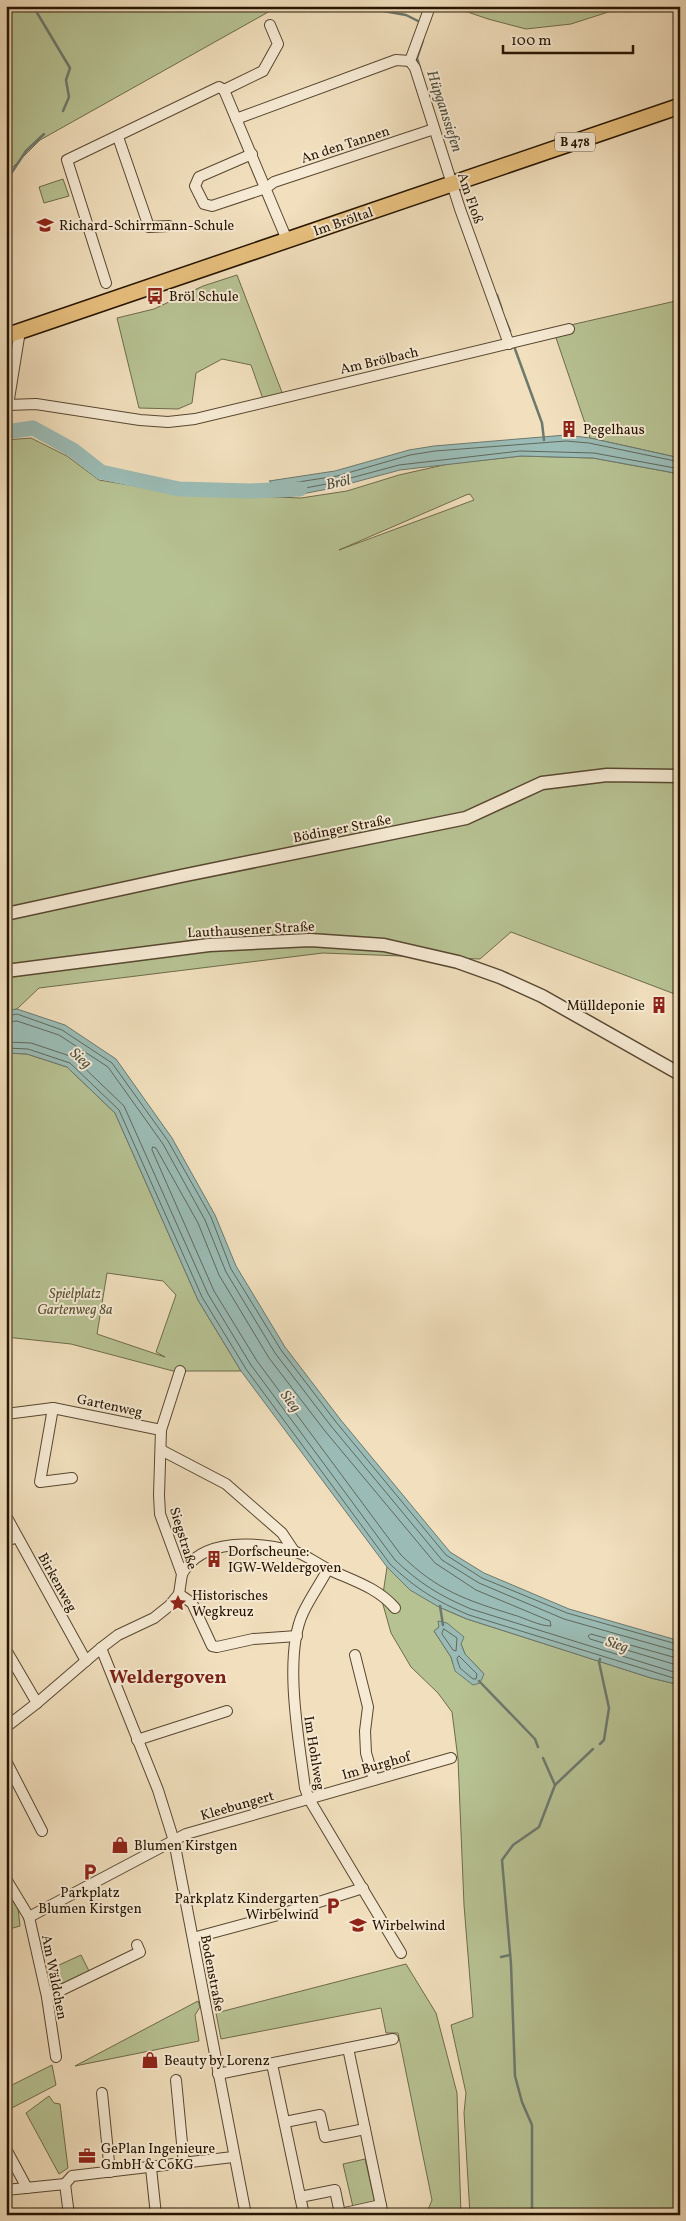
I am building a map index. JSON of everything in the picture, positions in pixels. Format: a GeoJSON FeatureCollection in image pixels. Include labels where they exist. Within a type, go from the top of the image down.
{"type":"FeatureCollection","features":[{"type":"Feature","properties":{"kind":"main road","name":"Im Bröltal"},"geometry":{"type":"LineString","coordinates":[[13,334],[680,106]]}},
{"type":"Feature","properties":{"kind":"street"},"geometry":{"type":"LineString","coordinates":[[236,119],[396,60],[410,61],[427,13]]}},
{"type":"Feature","properties":{"kind":"street"},"geometry":{"type":"LineString","coordinates":[[224,90],[263,72],[278,44],[270,25]]}},
{"type":"Feature","properties":{"kind":"street","name":"Am Floß"},"geometry":{"type":"LineString","coordinates":[[410,61],[415,68],[452,184],[509,344]]}},
{"type":"Feature","properties":{"kind":"street"},"geometry":{"type":"LineString","coordinates":[[106,283],[68,160],[219,87],[224,90],[288,240]]}},
{"type":"Feature","properties":{"kind":"street","name":"An den Tannen"},"geometry":{"type":"LineString","coordinates":[[252,154],[199,178],[195,186],[201,201],[212,206],[266,188],[274,182],[434,129]]}},
{"type":"Feature","properties":{"kind":"street"},"geometry":{"type":"LineString","coordinates":[[118,137],[149,227],[169,226]]}},
{"type":"Feature","properties":{"kind":"street","name":"Am Brölbach"},"geometry":{"type":"LineString","coordinates":[[13,334],[8,405],[36,404],[140,420],[168,422],[195,419],[570,329]]}},
{"type":"Feature","properties":{"kind":"street","name":"Bödinger Straße"},"geometry":{"type":"LineString","coordinates":[[6,914],[466,818],[542,783],[607,775],[680,776]]}},
{"type":"Feature","properties":{"kind":"street","name":"Lauthausener Straße"},"geometry":{"type":"LineString","coordinates":[[6,972],[92,959],[238,943],[310,940],[384,945],[458,962],[500,977],[542,996],[680,1074]]}},
{"type":"Feature","properties":{"kind":"street","name":"Siegstraße"},"geometry":{"type":"LineString","coordinates":[[179,1594],[182,1574],[160,1514],[159,1470],[162,1450],[161,1430],[180,1371]]}},
{"type":"Feature","properties":{"kind":"street"},"geometry":{"type":"LineString","coordinates":[[52,1408],[40,1482],[72,1478]]}},
{"type":"Feature","properties":{"kind":"street","name":"Gartenweg"},"geometry":{"type":"LineString","coordinates":[[6,1414],[52,1408],[161,1430]]}},
{"type":"Feature","properties":{"kind":"street"},"geometry":{"type":"LineString","coordinates":[[162,1450],[226,1484],[282,1533],[294,1551]]}},
{"type":"Feature","properties":{"kind":"street","name":"Birkenweg"},"geometry":{"type":"LineString","coordinates":[[6,1516],[86,1661]]}},
{"type":"Feature","properties":{"kind":"street"},"geometry":{"type":"LineString","coordinates":[[6,1541],[18,1537]]}},
{"type":"Feature","properties":{"kind":"street"},"geometry":{"type":"LineString","coordinates":[[182,1574],[189,1562],[195,1557],[214,1549],[238,1544],[294,1551],[378,1592],[395,1608]]}},
{"type":"Feature","properties":{"kind":"street","name":"Im Hohlweg"},"geometry":{"type":"LineString","coordinates":[[328,1569],[302,1614],[295,1650],[294,1706],[305,1788],[309,1799],[401,1953]]}},
{"type":"Feature","properties":{"kind":"street"},"geometry":{"type":"LineString","coordinates":[[6,1727],[37,1704],[101,1648],[118,1635],[154,1618],[169,1606],[179,1594],[192,1604],[212,1646],[217,1647],[253,1639],[297,1636]]}},
{"type":"Feature","properties":{"kind":"street","name":"Bodenstraße"},"geometry":{"type":"LineString","coordinates":[[101,1648],[158,1790],[174,1841],[246,2215]]}},
{"type":"Feature","properties":{"kind":"street"},"geometry":{"type":"LineString","coordinates":[[6,1650],[37,1704]]}},
{"type":"Feature","properties":{"kind":"street"},"geometry":{"type":"LineString","coordinates":[[355,1655],[368,1707],[365,1738],[366,1753],[374,1780]]}},
{"type":"Feature","properties":{"kind":"street"},"geometry":{"type":"LineString","coordinates":[[137,1740],[227,1711]]}},
{"type":"Feature","properties":{"kind":"street","name":"Im Burghof"},"geometry":{"type":"LineString","coordinates":[[309,1799],[451,1758]]}},
{"type":"Feature","properties":{"kind":"street"},"geometry":{"type":"LineString","coordinates":[[6,1761],[42,1832]]}},
{"type":"Feature","properties":{"kind":"street","name":"Kleebungert"},"geometry":{"type":"LineString","coordinates":[[29,1917],[186,1834],[309,1799]]}},
{"type":"Feature","properties":{"kind":"street","name":"Am Wäldchen"},"geometry":{"type":"LineString","coordinates":[[6,1879],[29,1917],[47,1997],[56,2057]]}},
{"type":"Feature","properties":{"kind":"street"},"geometry":{"type":"LineString","coordinates":[[193,1938],[278,1915],[363,1888]]}},
{"type":"Feature","properties":{"kind":"street"},"geometry":{"type":"LineString","coordinates":[[47,1997],[140,1952],[137,1945]]}},
{"type":"Feature","properties":{"kind":"street"},"geometry":{"type":"LineString","coordinates":[[218,2074],[393,2039]]}},
{"type":"Feature","properties":{"kind":"street"},"geometry":{"type":"LineString","coordinates":[[300,2197],[335,2190],[340,2214],[382,2210],[348,2048]]}},
{"type":"Feature","properties":{"kind":"street"},"geometry":{"type":"LineString","coordinates":[[272,2064],[304,2215]]}},
{"type":"Feature","properties":{"kind":"street"},"geometry":{"type":"LineString","coordinates":[[176,2080],[184,2164]]}},
{"type":"Feature","properties":{"kind":"street"},"geometry":{"type":"LineString","coordinates":[[102,2093],[110,2172]]}},
{"type":"Feature","properties":{"kind":"street"},"geometry":{"type":"LineString","coordinates":[[284,2122],[320,2115],[325,2137],[365,2129]]}},
{"type":"Feature","properties":{"kind":"street"},"geometry":{"type":"LineString","coordinates":[[6,2150],[27,2188]]}},
{"type":"Feature","properties":{"kind":"street"},"geometry":{"type":"LineString","coordinates":[[6,2190],[65,2184],[72,2176],[234,2157]]}},
{"type":"Feature","properties":{"kind":"street"},"geometry":{"type":"LineString","coordinates":[[150,2168],[156,2215]]}},
{"type":"Feature","properties":{"kind":"street"},"geometry":{"type":"LineString","coordinates":[[65,2184],[69,2215]]}},
{"type":"Feature","properties":{"kind":"green space"},"geometry":{"type":"Polygon","coordinates":[[[6,6],[279,6],[40,140],[6,176],[6,6]]]}},
{"type":"Feature","properties":{"kind":"green space"},"geometry":{"type":"Polygon","coordinates":[[[450,6],[627,6],[571,24],[526,29],[450,6]]]}},
{"type":"Feature","properties":{"kind":"green space"},"geometry":{"type":"Polygon","coordinates":[[[63,179],[69,196],[44,203],[39,187],[63,179]]]}},
{"type":"Feature","properties":{"kind":"green space"},"geometry":{"type":"Polygon","coordinates":[[[237,275],[283,395],[263,399],[251,365],[222,359],[196,373],[192,403],[178,409],[139,408],[117,318],[154,309],[203,286],[237,275]]]}},
{"type":"Feature","properties":{"kind":"green space"},"geometry":{"type":"Polygon","coordinates":[[[680,300],[680,458],[590,438],[553,329],[680,300]]]}},
{"type":"Feature","properties":{"kind":"green space"},"geometry":{"type":"Polygon","coordinates":[[[31,438],[67,456],[99,480],[178,493],[301,498],[347,491],[399,475],[448,464],[521,456],[593,458],[680,474],[680,996],[511,932],[480,959],[323,953],[39,988],[17,1009],[6,1011],[6,440],[31,438]],[[470,494],[466,495],[339,550],[474,500],[470,494]]]}},
{"type":"Feature","properties":{"kind":"green space","name":"Spielplatz Gartenweg 8a"},"geometry":{"type":"Polygon","coordinates":[[[6,1053],[27,1054],[67,1067],[115,1113],[198,1300],[241,1371],[173,1371],[71,1344],[6,1337],[6,1053]],[[107,1273],[97,1334],[165,1357],[156,1352],[176,1295],[163,1281],[107,1273]]]}},
{"type":"Feature","properties":{"kind":"green space"},"geometry":{"type":"Polygon","coordinates":[[[387,1567],[406,1585],[424,1598],[467,1619],[651,1678],[680,1685],[680,2215],[470,2215],[464,2113],[466,2093],[451,2025],[473,2017],[464,1905],[458,1759],[452,1712],[438,1693],[411,1667],[391,1633],[382,1601],[387,1567]],[[439,1627],[434,1631],[451,1657],[453,1664],[484,1674],[465,1654],[461,1644],[439,1627]]]}},
{"type":"Feature","properties":{"kind":"green space"},"geometry":{"type":"Polygon","coordinates":[[[6,1889],[18,1908],[20,1926],[6,1930],[6,1889]]]}},
{"type":"Feature","properties":{"kind":"green space"},"geometry":{"type":"Polygon","coordinates":[[[81,1955],[89,1971],[51,1989],[48,1970],[81,1955]]]}},
{"type":"Feature","properties":{"kind":"green space"},"geometry":{"type":"Polygon","coordinates":[[[406,1964],[436,2013],[457,2093],[461,2215],[426,2215],[432,2200],[398,2033],[386,2033],[381,2008],[221,2039],[216,2013],[406,1964]]]}},
{"type":"Feature","properties":{"kind":"green space"},"geometry":{"type":"Polygon","coordinates":[[[198,2001],[200,2007],[195,2015],[199,2041],[75,2066],[198,2001]]]}},
{"type":"Feature","properties":{"kind":"green space"},"geometry":{"type":"Polygon","coordinates":[[[52,2065],[56,2085],[6,2111],[6,2088],[52,2065]]]}},
{"type":"Feature","properties":{"kind":"green space"},"geometry":{"type":"Polygon","coordinates":[[[49,2096],[54,2103],[60,2104],[68,2168],[59,2174],[26,2113],[49,2096]]]}},
{"type":"Feature","properties":{"kind":"green space"},"geometry":{"type":"Polygon","coordinates":[[[365,2159],[375,2203],[353,2207],[343,2164],[365,2159]]]}},
{"type":"Feature","properties":{"kind":"water"},"geometry":{"type":"Polygon","coordinates":[[[566,435],[590,438],[680,458],[680,474],[593,458],[521,456],[400,470],[333,488],[286,497],[269,481],[335,471],[409,450],[434,446],[566,435]]]}},
{"type":"Feature","properties":{"kind":"water","name":"Sieg"},"geometry":{"type":"Polygon","coordinates":[[[17,1009],[65,1025],[116,1059],[172,1138],[215,1215],[236,1266],[285,1347],[340,1419],[450,1552],[484,1573],[569,1609],[680,1641],[680,1685],[651,1678],[467,1619],[439,1607],[410,1590],[387,1567],[241,1371],[198,1300],[115,1113],[67,1067],[27,1054],[6,1053],[6,1011],[17,1009]]]}},
{"type":"Feature","properties":{"kind":"water"},"geometry":{"type":"Polygon","coordinates":[[[438,1621],[447,1623],[464,1637],[461,1644],[465,1654],[484,1674],[480,1683],[473,1685],[455,1671],[451,1657],[434,1631],[439,1627],[438,1621]]]}},
{"type":"Feature","properties":{"kind":"waterway"},"geometry":{"type":"LineString","coordinates":[[33,6],[70,68],[66,80],[69,97],[63,111]]}},
{"type":"Feature","properties":{"kind":"waterway","name":"Hüpganssiefen"},"geometry":{"type":"LineString","coordinates":[[355,6],[406,15],[420,22]]}},
{"type":"Feature","properties":{"kind":"waterway","name":"Hüpganssiefen"},"geometry":{"type":"LineString","coordinates":[[420,68],[417,58],[423,40]]}},
{"type":"Feature","properties":{"kind":"waterway"},"geometry":{"type":"LineString","coordinates":[[6,181],[26,151],[44,134]]}},
{"type":"Feature","properties":{"kind":"waterway","name":"Hüpganssiefen"},"geometry":{"type":"LineString","coordinates":[[497,295],[502,310]]}},
{"type":"Feature","properties":{"kind":"waterway","name":"Hüpganssiefen"},"geometry":{"type":"LineString","coordinates":[[505,319],[510,331]]}},
{"type":"Feature","properties":{"kind":"waterway","name":"Hüpganssiefen"},"geometry":{"type":"LineString","coordinates":[[515,349],[542,423],[544,440]]}},
{"type":"Feature","properties":{"kind":"waterway","name":"Bröl"},"geometry":{"type":"LineString","coordinates":[[6,432],[33,428],[73,450],[101,472],[179,489],[250,491],[300,489]]}},
{"type":"Feature","properties":{"kind":"waterway"},"geometry":{"type":"LineString","coordinates":[[440,1606],[443,1625]]}},
{"type":"Feature","properties":{"kind":"waterway"},"geometry":{"type":"LineString","coordinates":[[600,1659],[599,1662],[609,1708],[604,1740],[600,1744]]}},
{"type":"Feature","properties":{"kind":"waterway"},"geometry":{"type":"LineString","coordinates":[[479,1681],[535,1739],[538,1747]]}},
{"type":"Feature","properties":{"kind":"waterway"},"geometry":{"type":"LineString","coordinates":[[555,1785],[593,1749]]}},
{"type":"Feature","properties":{"kind":"waterway"},"geometry":{"type":"LineString","coordinates":[[532,2215],[532,2125],[522,2102],[515,2076],[511,1964],[502,1860],[513,1845],[539,1827],[555,1785],[543,1758]]}},
{"type":"Feature","properties":{"kind":"waterway"},"geometry":{"type":"LineString","coordinates":[[501,1957],[510,1955]]}},
{"type":"Feature","properties":{"kind":"place","name":"Richard-Schirrmann-Schule"},"geometry":{"type":"Point","coordinates":[45,225]}},
{"type":"Feature","properties":{"kind":"place","name":"Bröl Schule"},"geometry":{"type":"Point","coordinates":[155,296]}},
{"type":"Feature","properties":{"kind":"place","name":"Pegelhaus"},"geometry":{"type":"Point","coordinates":[569,429]}},
{"type":"Feature","properties":{"kind":"place","name":"Mülldeponie"},"geometry":{"type":"Point","coordinates":[659,1005]}},
{"type":"Feature","properties":{"kind":"place","name":"Dorfscheune: IGW-Weldergoven"},"geometry":{"type":"Point","coordinates":[214,1559]}},
{"type":"Feature","properties":{"kind":"place","name":"Historisches Wegkreuz"},"geometry":{"type":"Point","coordinates":[178,1603]}},
{"type":"Feature","properties":{"kind":"place","name":"Blumen Kirstgen"},"geometry":{"type":"Point","coordinates":[120,1845]}},
{"type":"Feature","properties":{"kind":"place","name":"Parkplatz Blumen Kirstgen"},"geometry":{"type":"Point","coordinates":[90,1872]}},
{"type":"Feature","properties":{"kind":"place","name":"Parkplatz Kindergarten Wirbelwind"},"geometry":{"type":"Point","coordinates":[333,1906]}},
{"type":"Feature","properties":{"kind":"place","name":"Wirbelwind"},"geometry":{"type":"Point","coordinates":[358,1925]}},
{"type":"Feature","properties":{"kind":"place","name":"Beauty by Lorenz"},"geometry":{"type":"Point","coordinates":[150,2060]}},
{"type":"Feature","properties":{"kind":"place","name":"GePlan Ingenieure GmbH & CoKG"},"geometry":{"type":"Point","coordinates":[87,2156]}},
{"type":"Feature","properties":{"kind":"district","name":"Weldergoven"},"geometry":{"type":"Point","coordinates":[168,1676]}}]}
